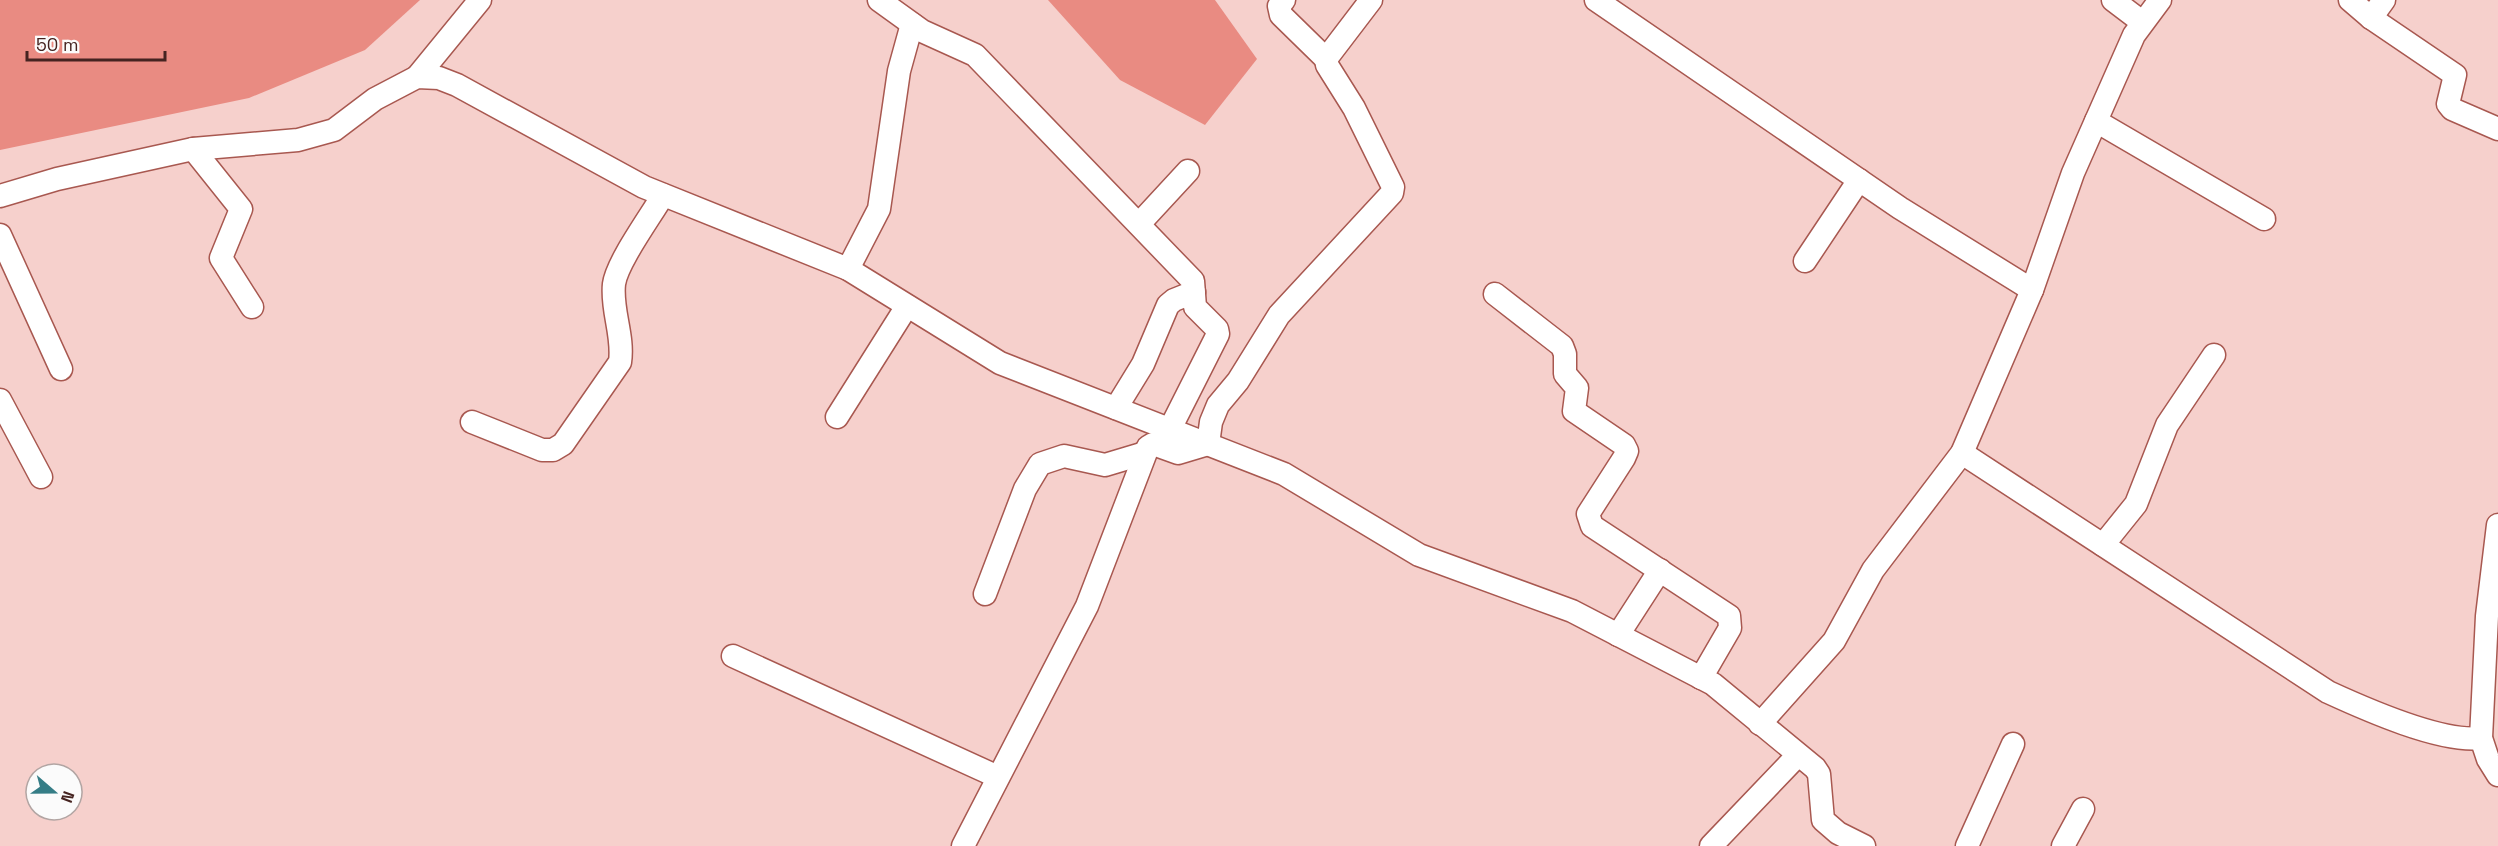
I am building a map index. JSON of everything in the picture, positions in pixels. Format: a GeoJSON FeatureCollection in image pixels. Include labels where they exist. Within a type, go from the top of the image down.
{"type":"FeatureCollection","features":[{"type":"Feature","properties":{"kind":"street"},"geometry":{"type":"LineString","coordinates":[[0,196],[57,179],[193,149],[298,140],[334,130],[375,99],[417,77],[480,0]]}},
{"type":"Feature","properties":{"kind":"street"},"geometry":{"type":"LineString","coordinates":[[879,0],[912,24],[975,55],[1190,277],[1197,311],[1217,329],[1218,334],[1170,429]]}},
{"type":"Feature","properties":{"kind":"street"},"geometry":{"type":"LineString","coordinates":[[1208,444],[1211,422],[1218,405],[1238,381],[1280,315],[1392,193],[1393,187],[1354,108],[1327,65],[1326,59],[1281,15],[1279,6],[1284,0]]}},
{"type":"Feature","properties":{"kind":"street"},"geometry":{"type":"LineString","coordinates":[[1326,59],[1371,0]]}},
{"type":"Feature","properties":{"kind":"street"},"geometry":{"type":"LineString","coordinates":[[1596,0],[1859,180],[2032,290]]}},
{"type":"Feature","properties":{"kind":"street"},"geometry":{"type":"LineString","coordinates":[[2113,0],[2142,22]]}},
{"type":"Feature","properties":{"kind":"street"},"geometry":{"type":"LineString","coordinates":[[1760,724],[1834,641],[1873,570],[1962,453],[2032,290],[2073,173],[2134,34],[2160,0]]}},
{"type":"Feature","properties":{"kind":"street"},"geometry":{"type":"LineString","coordinates":[[2349,0],[2371,18],[2455,75],[2448,105],[2452,109],[2498,129]]}},
{"type":"Feature","properties":{"kind":"street"},"geometry":{"type":"LineString","coordinates":[[2371,18],[2384,0]]}},
{"type":"Feature","properties":{"kind":"street"},"geometry":{"type":"LineString","coordinates":[[848,269],[879,209],[899,71],[912,24]]}},
{"type":"Feature","properties":{"kind":"street"},"geometry":{"type":"LineString","coordinates":[[417,77],[439,78],[457,85],[663,195],[848,269],[1000,363],[1284,474],[1419,555],[1572,610],[1713,684],[1815,768],[1819,774],[1823,820],[1838,833],[1864,846]]}},
{"type":"Feature","properties":{"kind":"street"},"geometry":{"type":"LineString","coordinates":[[2096,121],[2264,219]]}},
{"type":"Feature","properties":{"kind":"street"},"geometry":{"type":"LineString","coordinates":[[193,149],[241,208],[221,258],[252,307]]}},
{"type":"Feature","properties":{"kind":"street"},"geometry":{"type":"LineString","coordinates":[[1139,224],[1188,171]]}},
{"type":"Feature","properties":{"kind":"street"},"geometry":{"type":"LineString","coordinates":[[1805,261],[1859,180]]}},
{"type":"Feature","properties":{"kind":"street"},"geometry":{"type":"LineString","coordinates":[[472,422],[542,450],[553,450],[563,444],[620,362],[622,351],[614,284],[617,272],[663,195]]}},
{"type":"Feature","properties":{"kind":"street"},"geometry":{"type":"LineString","coordinates":[[0,235],[61,369]]}},
{"type":"Feature","properties":{"kind":"street"},"geometry":{"type":"LineString","coordinates":[[1116,408],[1143,364],[1168,305],[1194,292]]}},
{"type":"Feature","properties":{"kind":"street"},"geometry":{"type":"LineString","coordinates":[[1495,294],[1562,346],[1565,354],[1565,375],[1577,388],[1574,411],[1624,446],[1627,451],[1588,514],[1588,520],[1592,526],[1729,616],[1730,628],[1701,678]]}},
{"type":"Feature","properties":{"kind":"street"},"geometry":{"type":"LineString","coordinates":[[837,417],[907,306]]}},
{"type":"Feature","properties":{"kind":"street"},"geometry":{"type":"LineString","coordinates":[[2103,545],[2136,504],[2167,425],[2214,355]]}},
{"type":"Feature","properties":{"kind":"street"},"geometry":{"type":"LineString","coordinates":[[0,400],[41,477]]}},
{"type":"Feature","properties":{"kind":"street"},"geometry":{"type":"LineString","coordinates":[[963,846],[1087,606],[1148,447],[1153,444],[1178,453],[1208,444]]}},
{"type":"Feature","properties":{"kind":"street"},"geometry":{"type":"LineString","coordinates":[[984,594],[1025,489],[1040,464],[1064,456],[1106,465],[1145,453]]}},
{"type":"Feature","properties":{"kind":"street"},"geometry":{"type":"LineString","coordinates":[[1962,453],[2328,692],[2377,713],[2450,736],[2481,738]]}},
{"type":"Feature","properties":{"kind":"street"},"geometry":{"type":"LineString","coordinates":[[2498,525],[2487,616],[2481,738],[2488,759],[2498,775]]}},
{"type":"Feature","properties":{"kind":"street"},"geometry":{"type":"LineString","coordinates":[[1618,635],[1660,570]]}},
{"type":"Feature","properties":{"kind":"street"},"geometry":{"type":"LineString","coordinates":[[733,656],[998,777]]}},
{"type":"Feature","properties":{"kind":"street"},"geometry":{"type":"LineString","coordinates":[[1967,846],[2013,744]]}},
{"type":"Feature","properties":{"kind":"street"},"geometry":{"type":"LineString","coordinates":[[1711,846],[1798,755]]}},
{"type":"Feature","properties":{"kind":"street"},"geometry":{"type":"LineString","coordinates":[[2063,846],[2083,809]]}},
{"type":"Feature","properties":{"kind":"shaded area"},"geometry":{"type":"Polygon","coordinates":[[[0,0],[420,0],[365,50],[249,98],[0,150],[0,0]]]}},
{"type":"Feature","properties":{"kind":"shaded area"},"geometry":{"type":"Polygon","coordinates":[[[1048,0],[1215,0],[1257,59],[1205,125],[1120,80],[1048,0]]]}}]}
